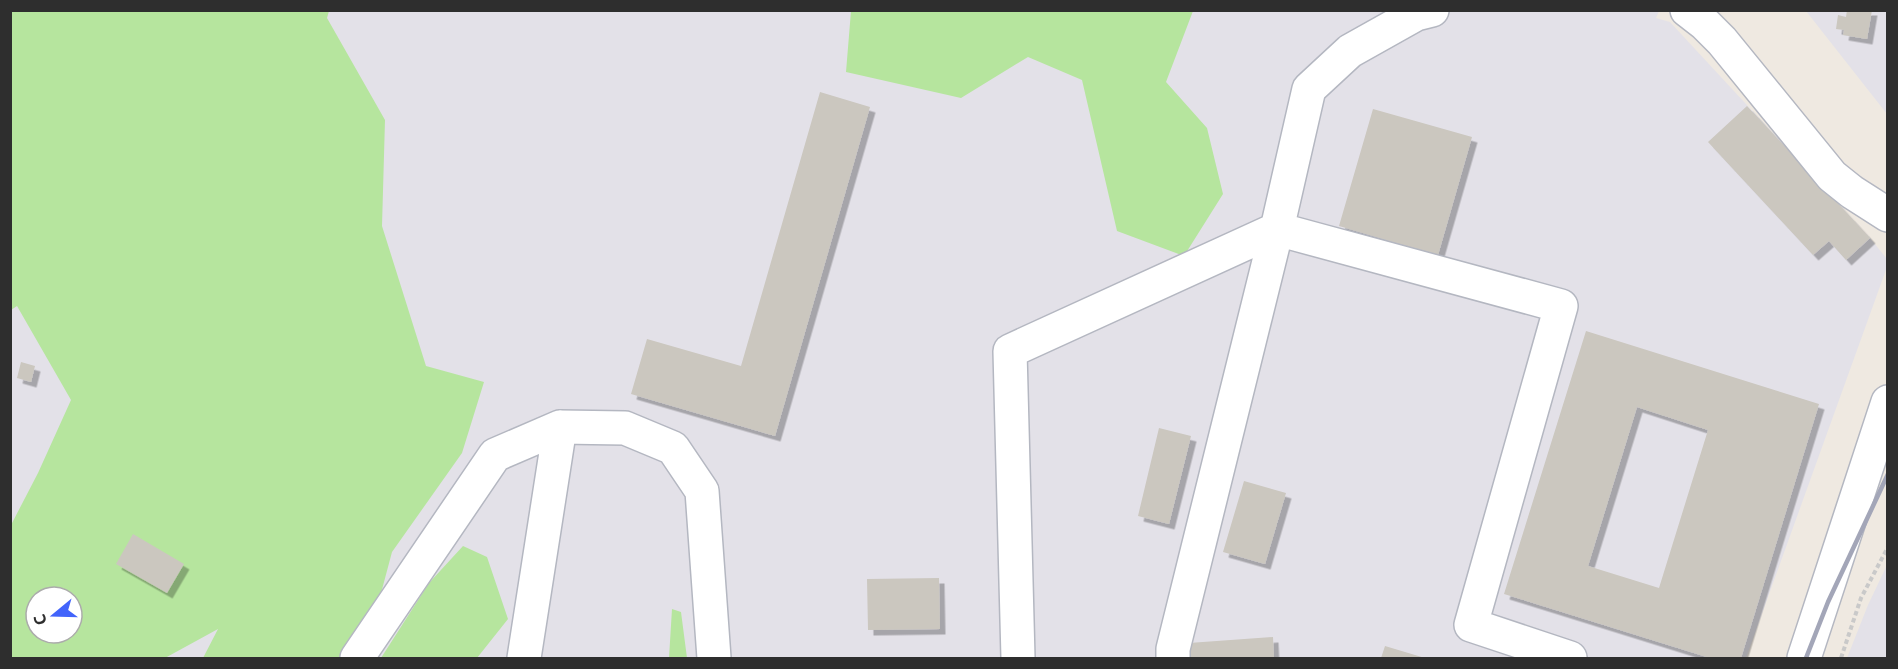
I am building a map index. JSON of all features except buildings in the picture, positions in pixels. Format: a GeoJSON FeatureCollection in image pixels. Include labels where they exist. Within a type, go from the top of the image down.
{"type":"FeatureCollection","features":[{"type":"Feature","properties":{"kind":"street"},"geometry":{"type":"LineString","coordinates":[[1173,658],[1176,637],[1277,229],[1309,89],[1350,51],[1416,14],[1432,10]]}},
{"type":"Feature","properties":{"kind":"street"},"geometry":{"type":"LineString","coordinates":[[1687,10],[1722,41],[1832,176],[1887,215]]}},
{"type":"Feature","properties":{"kind":"street"},"geometry":{"type":"LineString","coordinates":[[1018,658],[1010,351],[1277,229],[1561,306],[1471,625],[1570,658]]}},
{"type":"Feature","properties":{"kind":"street"},"geometry":{"type":"LineString","coordinates":[[1804,658],[1887,402]]}},
{"type":"Feature","properties":{"kind":"street"},"geometry":{"type":"LineString","coordinates":[[524,658],[560,427]]}},
{"type":"Feature","properties":{"kind":"street"},"geometry":{"type":"LineString","coordinates":[[357,658],[495,455],[560,427],[626,428],[673,448],[702,490],[714,658]]}},
{"type":"Feature","properties":{"kind":"path"},"geometry":{"type":"LineString","coordinates":[[1841,658],[1861,598],[1887,547]]}},
{"type":"Feature","properties":{"kind":"shaded area"},"geometry":{"type":"Polygon","coordinates":[[[10,11],[1659,11],[1656,18],[1670,22],[1887,259],[1887,267],[1746,658],[11,658],[10,11]]]}},
{"type":"Feature","properties":{"kind":"shaded area"},"geometry":{"type":"Polygon","coordinates":[[[1806,11],[1887,11],[1887,114],[1806,11]]]}},
{"type":"Feature","properties":{"kind":"shaded area"},"geometry":{"type":"Polygon","coordinates":[[[1887,565],[1887,658],[1847,658],[1868,605],[1887,565]]]}},
{"type":"Feature","properties":{"kind":"green space"},"geometry":{"type":"Polygon","coordinates":[[[11,11],[329,11],[327,18],[385,120],[382,226],[426,366],[484,382],[462,453],[392,552],[372,627],[343,658],[203,658],[218,629],[165,658],[11,658],[11,525],[38,473],[71,400],[17,306],[11,310],[11,11]]]}},
{"type":"Feature","properties":{"kind":"green space"},"geometry":{"type":"Polygon","coordinates":[[[851,11],[1193,11],[1166,82],[1207,128],[1223,194],[1184,256],[1117,231],[1082,80],[1028,57],[961,98],[846,72],[851,11]]]}},
{"type":"Feature","properties":{"kind":"green space"},"geometry":{"type":"Polygon","coordinates":[[[463,546],[487,557],[508,619],[477,658],[381,658],[429,583],[463,546]]]}},
{"type":"Feature","properties":{"kind":"green space"},"geometry":{"type":"Polygon","coordinates":[[[672,609],[681,612],[687,658],[669,658],[672,609]]]}},
{"type":"Feature","properties":{"kind":"railway"},"geometry":{"type":"LineString","coordinates":[[1806,658],[1828,602],[1888,474]]}}]}
